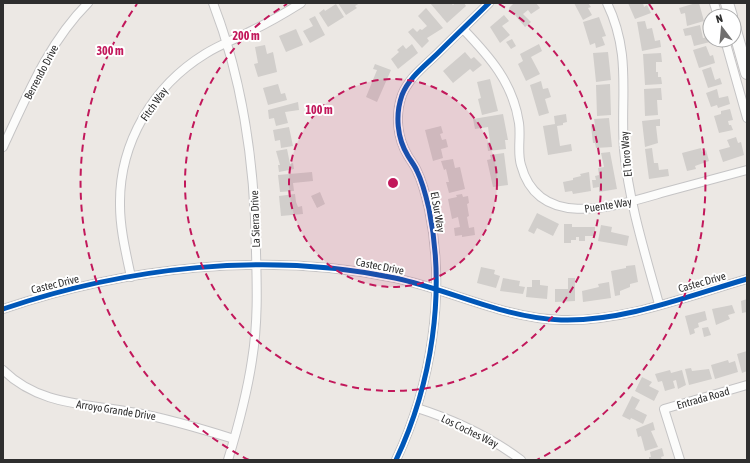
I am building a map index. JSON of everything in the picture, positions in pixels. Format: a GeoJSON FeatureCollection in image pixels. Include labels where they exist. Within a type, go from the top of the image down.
{"type":"FeatureCollection","features":[{"type":"Feature","properties":{"kind":"main road"},"geometry":{"type":"LineString","coordinates":[[740,48],[747,73]]}},
{"type":"Feature","properties":{"kind":"street","name":"Berrendo Drive"},"geometry":{"type":"LineString","coordinates":[[3,147],[51,49],[71,21],[88,3]]}},
{"type":"Feature","properties":{"kind":"street","name":"La Sierra Drive"},"geometry":{"type":"LineString","coordinates":[[213,3],[227,43],[238,82],[249,140],[256,212],[257,305],[252,360],[228,460]]}},
{"type":"Feature","properties":{"kind":"street","name":"Fitch Way"},"geometry":{"type":"LineString","coordinates":[[131,277],[121,219],[120,193],[126,157],[134,134],[152,102],[176,75],[206,53],[278,17],[301,3]]}},
{"type":"Feature","properties":{"kind":"street","name":"El Sur Way"},"geometry":{"type":"LineString","coordinates":[[396,460],[417,408],[430,352],[434,324],[435,289],[434,251],[429,210],[421,178],[402,146],[398,124],[398,112],[402,95],[411,80],[489,3]]}},
{"type":"Feature","properties":{"kind":"street","name":"El Toro Way"},"geometry":{"type":"LineString","coordinates":[[607,3],[618,30],[622,52],[624,76],[624,149],[632,202],[659,304]]}},
{"type":"Feature","properties":{"kind":"street","name":"Puente Way"},"geometry":{"type":"LineString","coordinates":[[463,29],[491,58],[510,91],[518,115],[521,166],[525,176],[537,193],[554,204],[573,209],[608,207],[632,202],[747,170]]}},
{"type":"Feature","properties":{"kind":"street"},"geometry":{"type":"LineString","coordinates":[[727,48],[747,118]]}},
{"type":"Feature","properties":{"kind":"street","name":"Castec Drive"},"geometry":{"type":"LineString","coordinates":[[3,309],[78,288],[131,277],[200,268],[257,265],[306,266],[343,269],[400,280],[435,289],[497,310],[544,319],[562,320],[607,317],[747,279]]}},
{"type":"Feature","properties":{"kind":"street","name":"Arroyo Grande Drive"},"geometry":{"type":"LineString","coordinates":[[3,370],[27,389],[49,398],[159,417],[234,439]]}},
{"type":"Feature","properties":{"kind":"street","name":"Entrada Road"},"geometry":{"type":"LineString","coordinates":[[680,460],[664,409],[747,385]]}},
{"type":"Feature","properties":{"kind":"street","name":"Los Coches Way"},"geometry":{"type":"LineString","coordinates":[[417,408],[443,417],[479,433],[521,460]]}},
{"type":"Feature","properties":{"kind":"building"},"geometry":{"type":"Polygon","coordinates":[[[338,3],[360,3],[355,6],[357,8],[346,15],[338,3]]]}},
{"type":"Feature","properties":{"kind":"building"},"geometry":{"type":"Polygon","coordinates":[[[430,3],[451,3],[453,5],[455,3],[464,3],[466,6],[447,23],[430,3]]]}},
{"type":"Feature","properties":{"kind":"building"},"geometry":{"type":"Polygon","coordinates":[[[514,3],[536,3],[540,8],[531,14],[528,10],[523,14],[531,22],[525,27],[509,8],[514,3]]]}},
{"type":"Feature","properties":{"kind":"building"},"geometry":{"type":"Polygon","coordinates":[[[574,3],[588,3],[591,7],[588,8],[592,15],[583,20],[574,3]]]}},
{"type":"Feature","properties":{"kind":"building"},"geometry":{"type":"Polygon","coordinates":[[[628,3],[643,3],[644,7],[647,5],[651,13],[635,19],[628,3]]]}},
{"type":"Feature","properties":{"kind":"building"},"geometry":{"type":"Polygon","coordinates":[[[699,3],[702,14],[702,22],[687,26],[685,13],[681,14],[679,8],[699,3]]]}},
{"type":"Feature","properties":{"kind":"building"},"geometry":{"type":"Polygon","coordinates":[[[336,4],[344,17],[328,27],[319,13],[336,4]]]}},
{"type":"Feature","properties":{"kind":"building"},"geometry":{"type":"Polygon","coordinates":[[[426,8],[443,28],[427,38],[429,41],[422,48],[408,32],[413,28],[417,32],[427,26],[418,16],[426,8]]]}},
{"type":"Feature","properties":{"kind":"building"},"geometry":{"type":"Polygon","coordinates":[[[504,15],[509,21],[502,26],[510,35],[500,43],[490,27],[504,15]]]}},
{"type":"Feature","properties":{"kind":"building"},"geometry":{"type":"Polygon","coordinates":[[[315,16],[325,35],[310,43],[303,31],[313,26],[309,19],[315,16]]]}},
{"type":"Feature","properties":{"kind":"building"},"geometry":{"type":"Polygon","coordinates":[[[599,17],[606,36],[602,37],[605,45],[596,48],[595,43],[590,45],[583,22],[599,17]]]}},
{"type":"Feature","properties":{"kind":"building"},"geometry":{"type":"Polygon","coordinates":[[[645,21],[647,29],[652,28],[655,41],[660,40],[661,47],[642,51],[637,22],[645,21]]]}},
{"type":"Feature","properties":{"kind":"building"},"geometry":{"type":"Polygon","coordinates":[[[700,25],[702,44],[694,46],[691,35],[685,36],[683,29],[700,25]]]}},
{"type":"Feature","properties":{"kind":"building"},"geometry":{"type":"Polygon","coordinates":[[[296,29],[303,45],[286,52],[279,36],[296,29]]]}},
{"type":"Feature","properties":{"kind":"building"},"geometry":{"type":"Polygon","coordinates":[[[512,39],[516,46],[511,49],[506,42],[512,39]]]}},
{"type":"Feature","properties":{"kind":"building"},"geometry":{"type":"Polygon","coordinates":[[[412,44],[418,53],[398,69],[391,59],[399,52],[397,50],[403,45],[406,49],[412,44]]]}},
{"type":"Feature","properties":{"kind":"building"},"geometry":{"type":"Polygon","coordinates":[[[539,44],[542,51],[531,57],[540,74],[526,81],[518,64],[523,61],[520,54],[539,44]]]}},
{"type":"Feature","properties":{"kind":"building"},"geometry":{"type":"Polygon","coordinates":[[[265,45],[267,54],[273,52],[277,72],[258,77],[254,64],[258,63],[255,47],[265,45]]]}},
{"type":"Feature","properties":{"kind":"building"},"geometry":{"type":"Polygon","coordinates":[[[702,47],[707,48],[710,56],[713,55],[715,63],[699,68],[693,50],[702,47]]]}},
{"type":"Feature","properties":{"kind":"building"},"geometry":{"type":"Polygon","coordinates":[[[465,52],[471,59],[474,57],[482,65],[473,72],[470,69],[453,83],[443,71],[465,52]]]}},
{"type":"Feature","properties":{"kind":"building"},"geometry":{"type":"Polygon","coordinates":[[[608,52],[611,80],[596,82],[593,53],[608,52]]]}},
{"type":"Feature","properties":{"kind":"building"},"geometry":{"type":"Polygon","coordinates":[[[661,53],[662,62],[656,62],[656,72],[658,72],[658,77],[661,77],[662,84],[645,85],[643,54],[661,53]]]}},
{"type":"Feature","properties":{"kind":"building"},"geometry":{"type":"Polygon","coordinates":[[[375,64],[391,70],[377,102],[366,97],[377,70],[373,69],[375,64]]]}},
{"type":"Feature","properties":{"kind":"building"},"geometry":{"type":"Polygon","coordinates":[[[711,67],[715,80],[720,78],[722,84],[708,88],[702,70],[711,67]]]}},
{"type":"Feature","properties":{"kind":"building"},"geometry":{"type":"Polygon","coordinates":[[[490,79],[498,111],[482,115],[478,99],[481,98],[477,82],[490,79]]]}},
{"type":"Feature","properties":{"kind":"building"},"geometry":{"type":"Polygon","coordinates":[[[541,81],[543,89],[548,88],[551,97],[545,99],[549,113],[539,116],[530,85],[541,81]]]}},
{"type":"Feature","properties":{"kind":"building"},"geometry":{"type":"Polygon","coordinates":[[[278,84],[281,94],[285,93],[287,100],[268,105],[263,88],[278,84]]]}},
{"type":"Feature","properties":{"kind":"building"},"geometry":{"type":"Polygon","coordinates":[[[610,84],[611,115],[597,116],[596,85],[610,84]]]}},
{"type":"Feature","properties":{"kind":"building"},"geometry":{"type":"Polygon","coordinates":[[[661,88],[662,100],[657,100],[658,115],[645,116],[644,89],[661,88]]]}},
{"type":"Feature","properties":{"kind":"building"},"geometry":{"type":"Polygon","coordinates":[[[717,89],[719,98],[728,96],[730,104],[718,108],[717,105],[711,107],[706,93],[717,89]]]}},
{"type":"Feature","properties":{"kind":"building"},"geometry":{"type":"Polygon","coordinates":[[[298,102],[299,110],[285,112],[288,123],[276,126],[274,118],[269,119],[268,110],[298,102]]]}},
{"type":"Feature","properties":{"kind":"building"},"geometry":{"type":"Polygon","coordinates":[[[730,109],[733,120],[728,121],[733,130],[719,133],[714,116],[721,114],[721,111],[730,109]]]}},
{"type":"Feature","properties":{"kind":"building"},"geometry":{"type":"Polygon","coordinates":[[[503,114],[508,140],[505,140],[506,149],[488,151],[487,143],[490,142],[488,127],[475,129],[473,119],[503,114]]]}},
{"type":"Feature","properties":{"kind":"building"},"geometry":{"type":"Polygon","coordinates":[[[566,114],[567,122],[563,123],[563,125],[557,126],[560,146],[571,144],[572,151],[548,155],[543,126],[555,124],[554,116],[566,114]]]}},
{"type":"Feature","properties":{"kind":"building"},"geometry":{"type":"Polygon","coordinates":[[[609,118],[612,147],[596,148],[595,143],[593,143],[591,126],[595,125],[594,119],[609,118]]]}},
{"type":"Feature","properties":{"kind":"building"},"geometry":{"type":"Polygon","coordinates":[[[660,119],[660,126],[656,126],[658,143],[645,147],[642,121],[660,119]]]}},
{"type":"Feature","properties":{"kind":"building"},"geometry":{"type":"Polygon","coordinates":[[[441,126],[443,133],[440,134],[442,140],[446,139],[448,147],[441,149],[443,158],[433,161],[425,130],[441,126]]]}},
{"type":"Feature","properties":{"kind":"building"},"geometry":{"type":"Polygon","coordinates":[[[289,127],[293,146],[281,148],[280,140],[275,141],[273,130],[289,127]]]}},
{"type":"Feature","properties":{"kind":"building"},"geometry":{"type":"Polygon","coordinates":[[[736,137],[738,143],[741,142],[744,155],[723,162],[719,150],[730,147],[727,140],[736,137]]]}},
{"type":"Feature","properties":{"kind":"building"},"geometry":{"type":"Polygon","coordinates":[[[652,148],[654,163],[658,163],[659,170],[668,169],[669,176],[649,179],[645,149],[652,148]]]}},
{"type":"Feature","properties":{"kind":"building"},"geometry":{"type":"Polygon","coordinates":[[[701,148],[702,152],[706,150],[709,161],[695,166],[696,169],[687,171],[682,153],[701,148]]]}},
{"type":"Feature","properties":{"kind":"building"},"geometry":{"type":"Polygon","coordinates":[[[287,149],[290,164],[293,163],[294,169],[279,172],[278,165],[280,165],[276,151],[287,149]]]}},
{"type":"Feature","properties":{"kind":"building"},"geometry":{"type":"Polygon","coordinates":[[[610,152],[617,189],[599,192],[599,187],[593,188],[592,180],[596,180],[595,176],[599,175],[598,168],[604,167],[601,153],[610,152]]]}},
{"type":"Feature","properties":{"kind":"building"},"geometry":{"type":"Polygon","coordinates":[[[504,153],[508,185],[493,187],[487,160],[491,159],[490,155],[504,153]]]}},
{"type":"Feature","properties":{"kind":"building"},"geometry":{"type":"Polygon","coordinates":[[[453,159],[455,168],[460,167],[465,189],[449,193],[446,182],[449,182],[446,169],[444,170],[441,161],[453,159]]]}},
{"type":"Feature","properties":{"kind":"building"},"geometry":{"type":"Polygon","coordinates":[[[312,172],[313,181],[293,183],[294,191],[280,192],[278,175],[312,172]]]}},
{"type":"Feature","properties":{"kind":"building"},"geometry":{"type":"Polygon","coordinates":[[[589,172],[591,191],[573,194],[572,191],[565,192],[563,182],[573,180],[573,178],[581,176],[580,174],[589,172]]]}},
{"type":"Feature","properties":{"kind":"building"},"geometry":{"type":"Polygon","coordinates":[[[320,192],[325,204],[317,208],[311,196],[320,192]]]}},
{"type":"Feature","properties":{"kind":"building"},"geometry":{"type":"Polygon","coordinates":[[[295,194],[298,207],[302,206],[303,214],[281,216],[279,196],[295,194]]]}},
{"type":"Feature","properties":{"kind":"building"},"geometry":{"type":"Polygon","coordinates":[[[462,194],[463,197],[468,196],[469,203],[467,204],[469,216],[467,217],[469,228],[474,227],[475,235],[462,237],[462,235],[455,236],[454,228],[460,227],[458,217],[452,219],[448,199],[462,194]]]}},
{"type":"Feature","properties":{"kind":"building"},"geometry":{"type":"Polygon","coordinates":[[[537,213],[559,224],[553,236],[537,228],[534,234],[528,231],[537,213]]]}},
{"type":"Feature","properties":{"kind":"building"},"geometry":{"type":"Polygon","coordinates":[[[564,224],[572,224],[572,227],[595,227],[595,236],[585,236],[585,241],[579,241],[579,237],[576,237],[576,240],[571,240],[571,243],[564,243],[564,224]]]}},
{"type":"Feature","properties":{"kind":"building"},"geometry":{"type":"Polygon","coordinates":[[[601,225],[612,227],[611,232],[629,236],[627,246],[598,241],[601,225]]]}},
{"type":"Feature","properties":{"kind":"building"},"geometry":{"type":"Polygon","coordinates":[[[635,265],[638,282],[630,284],[630,287],[620,291],[620,295],[615,296],[611,271],[626,268],[626,266],[635,265]]]}},
{"type":"Feature","properties":{"kind":"building"},"geometry":{"type":"Polygon","coordinates":[[[481,267],[495,270],[494,274],[500,276],[496,288],[477,283],[481,267]]]}},
{"type":"Feature","properties":{"kind":"building"},"geometry":{"type":"Polygon","coordinates":[[[503,278],[520,281],[519,286],[525,287],[523,294],[500,291],[503,278]]]}},
{"type":"Feature","properties":{"kind":"building"},"geometry":{"type":"Polygon","coordinates":[[[568,278],[575,278],[575,301],[555,302],[555,289],[568,289],[568,278]]]}},
{"type":"Feature","properties":{"kind":"building"},"geometry":{"type":"Polygon","coordinates":[[[532,280],[540,280],[540,285],[548,286],[547,299],[526,297],[527,287],[532,287],[532,280]]]}},
{"type":"Feature","properties":{"kind":"building"},"geometry":{"type":"Polygon","coordinates":[[[609,282],[611,298],[583,302],[582,291],[599,287],[598,284],[609,282]]]}},
{"type":"Feature","properties":{"kind":"building"},"geometry":{"type":"Polygon","coordinates":[[[747,299],[747,312],[742,313],[741,301],[747,299]]]}},
{"type":"Feature","properties":{"kind":"building"},"geometry":{"type":"Polygon","coordinates":[[[732,305],[735,313],[728,315],[730,319],[716,325],[712,309],[732,305]]]}},
{"type":"Feature","properties":{"kind":"building"},"geometry":{"type":"Polygon","coordinates":[[[705,311],[707,320],[698,323],[699,327],[694,329],[695,333],[690,335],[685,316],[705,311]]]}},
{"type":"Feature","properties":{"kind":"building"},"geometry":{"type":"Polygon","coordinates":[[[708,327],[711,335],[704,337],[702,328],[708,327]]]}},
{"type":"Feature","properties":{"kind":"building"},"geometry":{"type":"Polygon","coordinates":[[[747,351],[747,371],[742,373],[737,354],[747,351]]]}},
{"type":"Feature","properties":{"kind":"building"},"geometry":{"type":"Polygon","coordinates":[[[728,360],[729,363],[735,361],[738,372],[715,379],[711,365],[728,360]]]}},
{"type":"Feature","properties":{"kind":"building"},"geometry":{"type":"Polygon","coordinates":[[[691,368],[692,371],[709,369],[712,379],[689,385],[685,369],[691,368]]]}},
{"type":"Feature","properties":{"kind":"building"},"geometry":{"type":"Polygon","coordinates":[[[670,370],[671,373],[682,370],[686,385],[678,389],[676,380],[673,381],[675,388],[665,391],[662,381],[658,382],[655,374],[670,370]]]}},
{"type":"Feature","properties":{"kind":"building"},"geometry":{"type":"Polygon","coordinates":[[[642,377],[652,382],[649,386],[659,391],[654,401],[635,391],[642,377]]]}},
{"type":"Feature","properties":{"kind":"building"},"geometry":{"type":"Polygon","coordinates":[[[632,396],[640,400],[635,409],[647,415],[643,424],[631,418],[630,420],[622,416],[632,396]]]}},
{"type":"Feature","properties":{"kind":"building"},"geometry":{"type":"Polygon","coordinates":[[[653,422],[655,430],[651,431],[658,447],[645,451],[641,436],[638,437],[636,429],[653,422]]]}},
{"type":"Feature","properties":{"kind":"building"},"geometry":{"type":"Polygon","coordinates":[[[662,448],[664,456],[661,457],[662,460],[649,460],[649,457],[651,457],[650,452],[662,448]]]}},
{"type":"Feature","properties":{"kind":"cycle path"},"geometry":{"type":"LineString","coordinates":[[396,460],[419,400],[427,369],[436,305],[434,240],[429,209],[423,185],[401,142],[398,126],[398,110],[402,95],[413,77],[489,3]]}},
{"type":"Feature","properties":{"kind":"cycle path"},"geometry":{"type":"LineString","coordinates":[[3,309],[98,283],[148,274],[197,268],[247,265],[297,266],[346,270],[416,283],[518,314],[561,320],[584,320],[608,317],[655,307],[747,279]]}}]}
